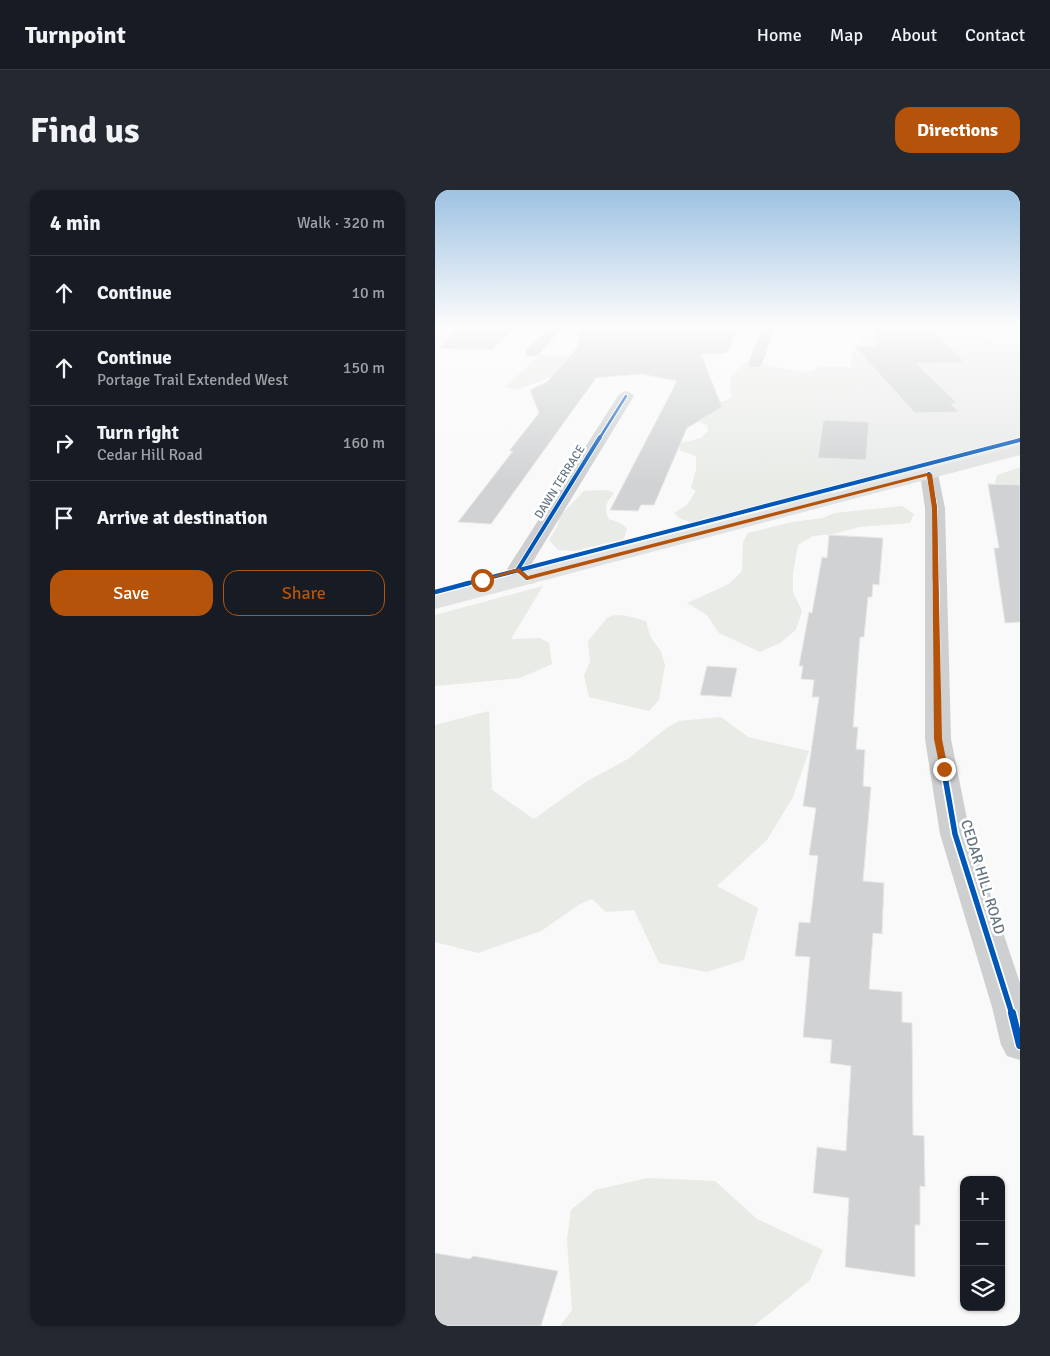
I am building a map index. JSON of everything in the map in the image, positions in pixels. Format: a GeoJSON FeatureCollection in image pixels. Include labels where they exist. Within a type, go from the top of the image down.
{"type":"FeatureCollection","features":[{"type":"Feature","properties":{"kind":"main road"},"geometry":{"type":"LineString","coordinates":[[435,602],[1020,450]]}},
{"type":"Feature","properties":{"kind":"street","name":"DAWN TERRACE"},"geometry":{"type":"LineString","coordinates":[[527,578],[518,569],[626,396]]}},
{"type":"Feature","properties":{"kind":"street","name":"CEDAR HILL ROAD"},"geometry":{"type":"LineString","coordinates":[[929,474],[935,508],[938,739],[955,834],[1011,1007],[1020,1045]]}},
{"type":"Feature","properties":{"kind":"shaded area"},"geometry":{"type":"Polygon","coordinates":[[[515,378],[548,378],[517,390],[505,387],[515,378]]]}},
{"type":"Feature","properties":{"kind":"shaded area"},"geometry":{"type":"Polygon","coordinates":[[[730,378],[872,378],[884,392],[855,386],[854,400],[836,399],[837,395],[823,394],[820,398],[824,406],[806,453],[854,479],[837,488],[827,498],[706,518],[692,523],[679,518],[674,513],[687,505],[696,491],[691,488],[696,470],[696,456],[681,451],[677,444],[701,438],[708,431],[707,425],[691,419],[704,404],[731,398],[730,378]]]}},
{"type":"Feature","properties":{"kind":"shaded area"},"geometry":{"type":"Polygon","coordinates":[[[815,378],[1020,378],[1020,445],[852,488],[794,463],[815,378]]]}},
{"type":"Feature","properties":{"kind":"shaded area"},"geometry":{"type":"Polygon","coordinates":[[[1020,467],[1020,490],[995,483],[997,475],[1020,467]]]}},
{"type":"Feature","properties":{"kind":"shaded area"},"geometry":{"type":"Polygon","coordinates":[[[607,490],[614,493],[607,505],[607,515],[609,519],[622,524],[627,529],[624,539],[574,551],[558,550],[549,540],[557,527],[560,516],[584,491],[607,490]]]}},
{"type":"Feature","properties":{"kind":"shaded area"},"geometry":{"type":"Polygon","coordinates":[[[902,506],[914,514],[910,523],[859,527],[834,534],[813,536],[798,545],[793,573],[793,592],[802,611],[796,630],[780,643],[760,652],[719,633],[707,615],[687,603],[729,584],[742,571],[743,542],[748,533],[792,522],[823,518],[834,513],[902,506]]]}},
{"type":"Feature","properties":{"kind":"shaded area"},"geometry":{"type":"Polygon","coordinates":[[[543,586],[511,639],[540,638],[549,643],[552,664],[520,678],[435,686],[435,615],[543,586]]]}},
{"type":"Feature","properties":{"kind":"shaded area"},"geometry":{"type":"Polygon","coordinates":[[[615,615],[646,621],[650,636],[661,652],[665,665],[659,700],[649,711],[589,697],[584,676],[590,661],[588,641],[607,618],[615,615]]]}},
{"type":"Feature","properties":{"kind":"shaded area"},"geometry":{"type":"Polygon","coordinates":[[[489,711],[492,790],[534,819],[587,781],[628,759],[665,729],[679,721],[721,717],[748,737],[809,751],[793,797],[767,840],[717,886],[758,908],[744,960],[707,972],[659,963],[634,910],[606,912],[592,899],[580,904],[541,931],[478,953],[435,942],[435,725],[489,711]]]}},
{"type":"Feature","properties":{"kind":"shaded area"},"geometry":{"type":"Polygon","coordinates":[[[647,1178],[715,1181],[757,1219],[823,1250],[810,1280],[754,1326],[560,1326],[572,1310],[567,1240],[571,1210],[595,1190],[647,1178]]]}},
{"type":"Feature","properties":{"kind":"building"},"geometry":{"type":"Polygon","coordinates":[[[551,378],[596,378],[491,524],[458,522],[513,451],[509,451],[539,413],[530,390],[547,382],[551,378]]]}},
{"type":"Feature","properties":{"kind":"building"},"geometry":{"type":"Polygon","coordinates":[[[662,378],[711,378],[722,407],[687,428],[654,505],[641,505],[638,511],[610,510],[677,381],[662,378]]]}},
{"type":"Feature","properties":{"kind":"building"},"geometry":{"type":"Polygon","coordinates":[[[883,378],[931,378],[957,403],[951,404],[959,412],[915,413],[883,378]]]}},
{"type":"Feature","properties":{"kind":"building"},"geometry":{"type":"Polygon","coordinates":[[[826,420],[869,422],[866,460],[818,458],[823,422],[826,420]]]}},
{"type":"Feature","properties":{"kind":"building"},"geometry":{"type":"Polygon","coordinates":[[[988,484],[1020,485],[1020,622],[1005,623],[994,548],[999,548],[988,484]]]}},
{"type":"Feature","properties":{"kind":"building"},"geometry":{"type":"Polygon","coordinates":[[[829,535],[883,538],[879,585],[873,584],[872,597],[868,597],[864,637],[860,637],[853,727],[858,727],[856,749],[865,750],[863,786],[871,787],[863,881],[884,883],[882,934],[873,933],[869,989],[902,992],[902,1022],[912,1023],[913,1135],[924,1136],[925,1187],[920,1186],[920,1225],[915,1225],[915,1277],[845,1267],[849,1198],[813,1193],[817,1147],[846,1151],[851,1066],[830,1063],[832,1040],[803,1037],[810,957],[795,956],[799,922],[810,923],[818,856],[809,855],[816,808],[803,806],[819,697],[812,697],[814,680],[801,679],[803,666],[799,666],[809,612],[812,613],[822,557],[827,558],[829,535]]]}},
{"type":"Feature","properties":{"kind":"building"},"geometry":{"type":"Polygon","coordinates":[[[707,666],[737,668],[731,697],[700,695],[707,666]]]}},
{"type":"Feature","properties":{"kind":"building"},"geometry":{"type":"Polygon","coordinates":[[[435,1253],[470,1259],[473,1256],[558,1271],[541,1326],[435,1326],[435,1253]]]}},
{"type":"Feature","properties":{"kind":"cycle path"},"geometry":{"type":"LineString","coordinates":[[527,578],[518,569],[626,396]]}},
{"type":"Feature","properties":{"kind":"cycle path"},"geometry":{"type":"LineString","coordinates":[[435,592],[1020,440]]}},
{"type":"Feature","properties":{"kind":"cycle path"},"geometry":{"type":"LineString","coordinates":[[929,474],[935,508],[938,739],[955,834],[1010,1007],[1020,1045]]}},
{"type":"Feature","properties":{"kind":"route"},"geometry":{"type":"LineString","coordinates":[[482,580],[519,570],[527,578],[929,474],[935,508],[938,739],[944,769]]}}]}
